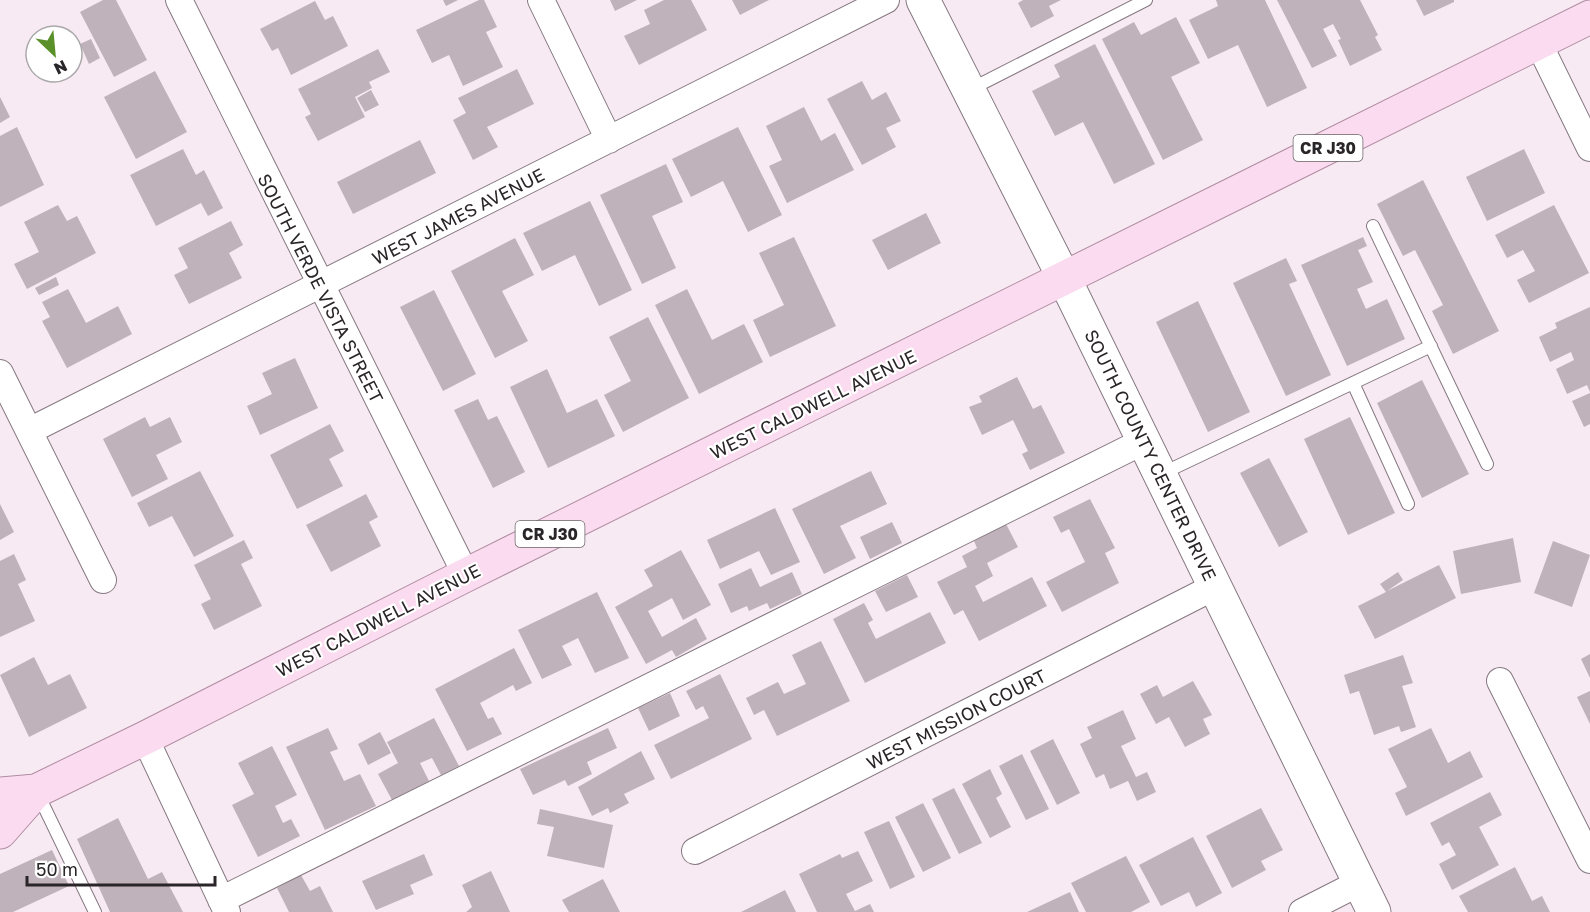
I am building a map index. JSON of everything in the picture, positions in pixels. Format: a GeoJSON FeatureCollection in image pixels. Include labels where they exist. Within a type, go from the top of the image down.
{"type":"FeatureCollection","features":[{"type":"Feature","properties":{"kind":"main road","name":"WEST CALDWELL AVENUE"},"geometry":{"type":"LineString","coordinates":[[0,794],[36,791],[145,738],[466,575],[1065,280],[1590,17]]}},
{"type":"Feature","properties":{"kind":"main road","name":"WEST CALDWELL AVENUE"},"geometry":{"type":"LineString","coordinates":[[0,832],[36,791]]}},
{"type":"Feature","properties":{"kind":"street","name":"SOUTH VERDE VISTA STREET"},"geometry":{"type":"LineString","coordinates":[[179,0],[319,285],[466,575]]}},
{"type":"Feature","properties":{"kind":"street"},"geometry":{"type":"LineString","coordinates":[[541,0],[609,140]]}},
{"type":"Feature","properties":{"kind":"street","name":"WEST JAMES AVENUE"},"geometry":{"type":"LineString","coordinates":[[28,431],[886,0]]}},
{"type":"Feature","properties":{"kind":"street","name":"SOUTH COUNTY CENTER DRIVE"},"geometry":{"type":"LineString","coordinates":[[923,0],[1161,474],[1374,912]]}},
{"type":"Feature","properties":{"kind":"street"},"geometry":{"type":"LineString","coordinates":[[1538,42],[1590,148]]}},
{"type":"Feature","properties":{"kind":"street"},"geometry":{"type":"LineString","coordinates":[[0,373],[103,580]]}},
{"type":"Feature","properties":{"kind":"street"},"geometry":{"type":"LineString","coordinates":[[145,738],[224,906],[1144,441]]}},
{"type":"Feature","properties":{"kind":"street","name":"WEST MISSION COURT"},"geometry":{"type":"LineString","coordinates":[[695,851],[1216,586]]}},
{"type":"Feature","properties":{"kind":"street"},"geometry":{"type":"LineString","coordinates":[[1500,681],[1590,861]]}},
{"type":"Feature","properties":{"kind":"street"},"geometry":{"type":"LineString","coordinates":[[1302,912],[1359,883]]}},
{"type":"Feature","properties":{"kind":"lane"},"geometry":{"type":"LineString","coordinates":[[969,90],[1146,0]]}},
{"type":"Feature","properties":{"kind":"lane"},"geometry":{"type":"LineString","coordinates":[[1373,225],[1487,464]]}},
{"type":"Feature","properties":{"kind":"lane"},"geometry":{"type":"LineString","coordinates":[[1161,474],[1431,346]]}},
{"type":"Feature","properties":{"kind":"lane"},"geometry":{"type":"LineString","coordinates":[[1353,383],[1408,504]]}},
{"type":"Feature","properties":{"kind":"lane"},"geometry":{"type":"LineString","coordinates":[[36,791],[96,912]]}},
{"type":"Feature","properties":{"kind":"building"},"geometry":{"type":"Polygon","coordinates":[[[103,0],[116,0],[147,60],[114,77],[80,12],[103,0]]]}},
{"type":"Feature","properties":{"kind":"building"},"geometry":{"type":"Polygon","coordinates":[[[443,0],[458,0],[446,6],[443,0]]]}},
{"type":"Feature","properties":{"kind":"building"},"geometry":{"type":"Polygon","coordinates":[[[479,0],[484,0],[497,27],[486,32],[503,67],[463,86],[449,55],[432,63],[416,30],[479,0]]]}},
{"type":"Feature","properties":{"kind":"building"},"geometry":{"type":"Polygon","coordinates":[[[610,0],[637,0],[615,11],[610,0]]]}},
{"type":"Feature","properties":{"kind":"building"},"geometry":{"type":"Polygon","coordinates":[[[664,0],[691,0],[707,30],[639,65],[624,36],[650,24],[644,10],[664,0]]]}},
{"type":"Feature","properties":{"kind":"building"},"geometry":{"type":"Polygon","coordinates":[[[732,0],[769,0],[740,15],[732,0]]]}},
{"type":"Feature","properties":{"kind":"building"},"geometry":{"type":"Polygon","coordinates":[[[1023,0],[1061,0],[1049,6],[1054,16],[1031,28],[1018,3],[1023,0]]]}},
{"type":"Feature","properties":{"kind":"building"},"geometry":{"type":"Polygon","coordinates":[[[1216,0],[1265,0],[1307,88],[1267,107],[1238,45],[1208,59],[1189,20],[1218,6],[1216,0]]]}},
{"type":"Feature","properties":{"kind":"building"},"geometry":{"type":"Polygon","coordinates":[[[1277,0],[1360,0],[1378,35],[1375,37],[1382,50],[1350,66],[1333,24],[1323,29],[1337,56],[1312,68],[1277,0]]]}},
{"type":"Feature","properties":{"kind":"building"},"geometry":{"type":"Polygon","coordinates":[[[1416,0],[1454,0],[1454,2],[1424,16],[1416,0]]]}},
{"type":"Feature","properties":{"kind":"building"},"geometry":{"type":"Polygon","coordinates":[[[315,1],[325,20],[333,16],[348,46],[291,75],[278,48],[272,51],[260,29],[315,1]]]}},
{"type":"Feature","properties":{"kind":"building"},"geometry":{"type":"Polygon","coordinates":[[[1176,17],[1200,63],[1171,77],[1203,140],[1163,160],[1102,39],[1134,22],[1141,35],[1176,17]]]}},
{"type":"Feature","properties":{"kind":"building"},"geometry":{"type":"Polygon","coordinates":[[[91,39],[100,58],[89,64],[84,53],[84,42],[91,39]]]}},
{"type":"Feature","properties":{"kind":"building"},"geometry":{"type":"Polygon","coordinates":[[[1095,44],[1155,164],[1114,184],[1083,122],[1055,136],[1032,91],[1060,77],[1054,65],[1095,44]]]}},
{"type":"Feature","properties":{"kind":"building"},"geometry":{"type":"Polygon","coordinates":[[[378,49],[390,72],[369,82],[372,88],[355,97],[365,117],[318,141],[305,117],[311,114],[298,89],[378,49]]]}},
{"type":"Feature","properties":{"kind":"building"},"geometry":{"type":"Polygon","coordinates":[[[517,69],[534,104],[487,127],[498,147],[473,160],[453,120],[466,113],[458,98],[517,69]]]}},
{"type":"Feature","properties":{"kind":"building"},"geometry":{"type":"Polygon","coordinates":[[[155,71],[187,132],[136,159],[104,97],[155,71]]]}},
{"type":"Feature","properties":{"kind":"building"},"geometry":{"type":"Polygon","coordinates":[[[862,81],[872,100],[886,92],[901,121],[886,128],[896,147],[862,165],[827,99],[862,81]]]}},
{"type":"Feature","properties":{"kind":"building"},"geometry":{"type":"Polygon","coordinates":[[[371,90],[379,105],[365,112],[357,98],[371,90]]]}},
{"type":"Feature","properties":{"kind":"building"},"geometry":{"type":"Polygon","coordinates":[[[0,97],[10,117],[0,123],[0,97]]]}},
{"type":"Feature","properties":{"kind":"building"},"geometry":{"type":"Polygon","coordinates":[[[804,107],[821,141],[835,133],[854,170],[787,203],[769,166],[782,160],[766,126],[804,107]]]}},
{"type":"Feature","properties":{"kind":"building"},"geometry":{"type":"Polygon","coordinates":[[[17,127],[44,185],[0,207],[0,136],[17,127]]]}},
{"type":"Feature","properties":{"kind":"building"},"geometry":{"type":"Polygon","coordinates":[[[738,127],[782,215],[748,232],[723,181],[691,197],[672,159],[738,127]]]}},
{"type":"Feature","properties":{"kind":"building"},"geometry":{"type":"Polygon","coordinates":[[[420,140],[436,173],[353,214],[337,182],[420,140]]]}},
{"type":"Feature","properties":{"kind":"building"},"geometry":{"type":"Polygon","coordinates":[[[183,149],[196,175],[204,170],[223,208],[208,216],[201,203],[156,226],[130,175],[183,149]]]}},
{"type":"Feature","properties":{"kind":"building"},"geometry":{"type":"Polygon","coordinates":[[[1524,149],[1545,193],[1487,221],[1466,177],[1524,149]]]}},
{"type":"Feature","properties":{"kind":"building"},"geometry":{"type":"Polygon","coordinates":[[[666,164],[683,202],[652,216],[676,268],[642,284],[600,195],[666,164]]]}},
{"type":"Feature","properties":{"kind":"building"},"geometry":{"type":"Polygon","coordinates":[[[1423,180],[1499,331],[1453,354],[1432,311],[1443,305],[1415,250],[1403,256],[1377,204],[1423,180]]]}},
{"type":"Feature","properties":{"kind":"building"},"geometry":{"type":"Polygon","coordinates":[[[590,201],[632,290],[599,306],[575,255],[542,271],[523,233],[590,201]]]}},
{"type":"Feature","properties":{"kind":"building"},"geometry":{"type":"Polygon","coordinates":[[[58,205],[67,221],[77,216],[96,253],[27,289],[14,264],[39,252],[24,222],[58,205]]]}},
{"type":"Feature","properties":{"kind":"building"},"geometry":{"type":"Polygon","coordinates":[[[1554,205],[1589,273],[1529,303],[1517,280],[1535,271],[1523,250],[1507,258],[1495,235],[1554,205]]]}},
{"type":"Feature","properties":{"kind":"building"},"geometry":{"type":"Polygon","coordinates":[[[926,213],[941,243],[888,270],[872,240],[926,213]]]}},
{"type":"Feature","properties":{"kind":"building"},"geometry":{"type":"Polygon","coordinates":[[[231,221],[243,245],[229,253],[242,278],[189,304],[174,275],[188,268],[178,248],[231,221]]]}},
{"type":"Feature","properties":{"kind":"building"},"geometry":{"type":"Polygon","coordinates":[[[794,237],[836,326],[770,357],[753,320],[784,305],[759,253],[794,237]]]}},
{"type":"Feature","properties":{"kind":"building"},"geometry":{"type":"Polygon","coordinates":[[[1363,237],[1367,246],[1358,250],[1373,282],[1357,289],[1366,309],[1387,299],[1405,339],[1347,366],[1301,265],[1363,237]]]}},
{"type":"Feature","properties":{"kind":"building"},"geometry":{"type":"Polygon","coordinates":[[[515,238],[534,275],[502,291],[528,341],[495,358],[451,271],[515,238]]]}},
{"type":"Feature","properties":{"kind":"building"},"geometry":{"type":"Polygon","coordinates":[[[1286,258],[1297,281],[1289,284],[1331,375],[1286,396],[1233,283],[1286,258]]]}},
{"type":"Feature","properties":{"kind":"building"},"geometry":{"type":"Polygon","coordinates":[[[56,277],[59,285],[39,295],[35,288],[56,277]]]}},
{"type":"Feature","properties":{"kind":"building"},"geometry":{"type":"Polygon","coordinates":[[[68,289],[86,323],[118,306],[132,334],[67,368],[42,321],[50,317],[42,302],[68,289]]]}},
{"type":"Feature","properties":{"kind":"building"},"geometry":{"type":"Polygon","coordinates":[[[687,289],[712,340],[744,324],[763,362],[699,394],[655,305],[687,289]]]}},
{"type":"Feature","properties":{"kind":"building"},"geometry":{"type":"Polygon","coordinates":[[[434,290],[476,374],[443,391],[400,307],[434,290]]]}},
{"type":"Feature","properties":{"kind":"building"},"geometry":{"type":"Polygon","coordinates":[[[1198,301],[1250,412],[1208,432],[1156,322],[1198,301]]]}},
{"type":"Feature","properties":{"kind":"building"},"geometry":{"type":"Polygon","coordinates":[[[1590,307],[1590,392],[1587,385],[1567,394],[1556,369],[1574,360],[1571,352],[1550,362],[1539,337],[1557,328],[1555,323],[1590,307]]]}},
{"type":"Feature","properties":{"kind":"building"},"geometry":{"type":"Polygon","coordinates":[[[648,317],[689,398],[623,432],[604,395],[631,381],[609,337],[648,317]]]}},
{"type":"Feature","properties":{"kind":"building"},"geometry":{"type":"Polygon","coordinates":[[[295,358],[318,408],[260,435],[247,406],[272,394],[262,373],[295,358]]]}},
{"type":"Feature","properties":{"kind":"building"},"geometry":{"type":"Polygon","coordinates":[[[547,369],[567,413],[597,399],[615,436],[548,468],[510,387],[547,369]]]}},
{"type":"Feature","properties":{"kind":"building"},"geometry":{"type":"Polygon","coordinates":[[[1017,377],[1033,409],[1041,405],[1065,453],[1030,470],[1022,454],[1028,451],[1013,420],[982,435],[969,407],[982,402],[979,396],[1017,377]]]}},
{"type":"Feature","properties":{"kind":"building"},"geometry":{"type":"Polygon","coordinates":[[[1422,380],[1469,474],[1422,498],[1377,403],[1422,380]]]}},
{"type":"Feature","properties":{"kind":"building"},"geometry":{"type":"Polygon","coordinates":[[[1590,393],[1590,424],[1584,427],[1572,401],[1590,393]]]}},
{"type":"Feature","properties":{"kind":"building"},"geometry":{"type":"Polygon","coordinates":[[[478,399],[488,420],[497,416],[525,472],[493,488],[454,410],[478,399]]]}},
{"type":"Feature","properties":{"kind":"building"},"geometry":{"type":"Polygon","coordinates":[[[145,417],[150,427],[170,417],[182,442],[156,455],[168,479],[132,497],[103,439],[145,417]]]}},
{"type":"Feature","properties":{"kind":"building"},"geometry":{"type":"Polygon","coordinates":[[[1350,417],[1395,513],[1348,535],[1304,439],[1350,417]]]}},
{"type":"Feature","properties":{"kind":"building"},"geometry":{"type":"Polygon","coordinates":[[[330,424],[344,451],[329,459],[343,486],[297,509],[270,455],[330,424]]]}},
{"type":"Feature","properties":{"kind":"building"},"geometry":{"type":"Polygon","coordinates":[[[1269,458],[1308,532],[1279,547],[1240,473],[1269,458]]]}},
{"type":"Feature","properties":{"kind":"building"},"geometry":{"type":"Polygon","coordinates":[[[200,471],[234,536],[194,557],[172,516],[149,527],[137,503],[200,471]]]}},
{"type":"Feature","properties":{"kind":"building"},"geometry":{"type":"Polygon","coordinates":[[[871,471],[887,504],[840,526],[856,558],[824,574],[792,509],[871,471]]]}},
{"type":"Feature","properties":{"kind":"building"},"geometry":{"type":"Polygon","coordinates":[[[366,494],[378,517],[369,522],[381,546],[331,572],[306,525],[366,494]]]}},
{"type":"Feature","properties":{"kind":"building"},"geometry":{"type":"Polygon","coordinates":[[[1090,499],[1115,548],[1105,553],[1119,583],[1062,612],[1046,582],[1085,562],[1069,529],[1061,533],[1053,517],[1090,499]]]}},
{"type":"Feature","properties":{"kind":"building"},"geometry":{"type":"Polygon","coordinates":[[[0,504],[14,532],[0,540],[0,504]]]}},
{"type":"Feature","properties":{"kind":"building"},"geometry":{"type":"Polygon","coordinates":[[[775,508],[800,562],[771,575],[759,551],[720,569],[707,540],[775,508]]]}},
{"type":"Feature","properties":{"kind":"building"},"geometry":{"type":"Polygon","coordinates":[[[892,522],[902,543],[870,559],[860,537],[892,522]]]}},
{"type":"Feature","properties":{"kind":"building"},"geometry":{"type":"Polygon","coordinates":[[[1006,524],[1018,547],[987,563],[993,576],[975,586],[983,602],[1032,577],[1047,606],[979,641],[963,610],[954,615],[937,582],[967,567],[962,556],[977,548],[974,541],[1006,524]]]}},
{"type":"Feature","properties":{"kind":"building"},"geometry":{"type":"Polygon","coordinates":[[[1513,538],[1521,582],[1461,594],[1453,551],[1513,538]]]}},
{"type":"Feature","properties":{"kind":"building"},"geometry":{"type":"Polygon","coordinates":[[[244,540],[253,558],[241,564],[262,606],[214,630],[201,604],[211,599],[194,565],[244,540]]]}},
{"type":"Feature","properties":{"kind":"building"},"geometry":{"type":"Polygon","coordinates":[[[1553,541],[1590,555],[1572,607],[1534,593],[1553,541]]]}},
{"type":"Feature","properties":{"kind":"building"},"geometry":{"type":"Polygon","coordinates":[[[681,550],[711,605],[683,620],[672,598],[648,611],[662,637],[696,618],[707,639],[676,657],[672,650],[646,664],[615,607],[653,586],[644,570],[681,550]]]}},
{"type":"Feature","properties":{"kind":"building"},"geometry":{"type":"Polygon","coordinates":[[[14,554],[26,580],[18,584],[35,621],[0,637],[0,561],[14,554]]]}},
{"type":"Feature","properties":{"kind":"building"},"geometry":{"type":"Polygon","coordinates":[[[1439,565],[1456,598],[1375,639],[1358,606],[1386,592],[1380,584],[1398,572],[1403,580],[1387,591],[1439,565]]]}},
{"type":"Feature","properties":{"kind":"building"},"geometry":{"type":"Polygon","coordinates":[[[751,568],[760,587],[792,572],[802,594],[770,609],[767,603],[749,611],[747,606],[731,613],[718,584],[751,568]]]}},
{"type":"Feature","properties":{"kind":"building"},"geometry":{"type":"Polygon","coordinates":[[[907,575],[918,597],[886,612],[875,591],[907,575]]]}},
{"type":"Feature","properties":{"kind":"building"},"geometry":{"type":"Polygon","coordinates":[[[597,592],[629,658],[595,673],[578,638],[562,646],[572,665],[542,679],[518,630],[597,592]]]}},
{"type":"Feature","properties":{"kind":"building"},"geometry":{"type":"Polygon","coordinates":[[[864,603],[873,620],[868,623],[876,639],[930,612],[946,643],[865,683],[833,619],[864,603]]]}},
{"type":"Feature","properties":{"kind":"building"},"geometry":{"type":"Polygon","coordinates":[[[821,641],[850,701],[777,736],[764,710],[754,715],[746,698],[778,682],[784,694],[806,684],[792,655],[821,641]]]}},
{"type":"Feature","properties":{"kind":"building"},"geometry":{"type":"Polygon","coordinates":[[[514,648],[532,683],[516,691],[513,685],[480,703],[488,719],[493,717],[502,734],[467,751],[435,689],[514,648]]]}},
{"type":"Feature","properties":{"kind":"building"},"geometry":{"type":"Polygon","coordinates":[[[1590,654],[1590,678],[1581,659],[1590,654]]]}},
{"type":"Feature","properties":{"kind":"building"},"geometry":{"type":"Polygon","coordinates":[[[1403,655],[1413,683],[1402,686],[1416,727],[1401,732],[1399,726],[1374,735],[1359,691],[1350,694],[1344,675],[1403,655]]]}},
{"type":"Feature","properties":{"kind":"building"},"geometry":{"type":"Polygon","coordinates":[[[34,657],[48,685],[70,674],[87,708],[29,737],[0,675],[34,657]]]}},
{"type":"Feature","properties":{"kind":"building"},"geometry":{"type":"Polygon","coordinates":[[[720,674],[752,739],[671,779],[654,745],[709,718],[703,706],[696,710],[686,691],[720,674]]]}},
{"type":"Feature","properties":{"kind":"building"},"geometry":{"type":"Polygon","coordinates":[[[1193,681],[1212,715],[1203,719],[1210,734],[1185,747],[1169,717],[1156,724],[1140,694],[1157,685],[1163,697],[1193,681]]]}},
{"type":"Feature","properties":{"kind":"building"},"geometry":{"type":"Polygon","coordinates":[[[1590,691],[1590,724],[1577,697],[1590,691]]]}},
{"type":"Feature","properties":{"kind":"building"},"geometry":{"type":"Polygon","coordinates":[[[670,693],[680,716],[649,731],[638,708],[670,693]]]}},
{"type":"Feature","properties":{"kind":"building"},"geometry":{"type":"Polygon","coordinates":[[[1123,710],[1136,739],[1121,746],[1136,777],[1147,772],[1156,792],[1137,801],[1128,781],[1110,789],[1104,774],[1096,778],[1080,744],[1092,738],[1087,727],[1123,710]]]}},
{"type":"Feature","properties":{"kind":"building"},"geometry":{"type":"Polygon","coordinates":[[[434,718],[459,766],[441,775],[432,758],[420,763],[429,781],[392,800],[378,774],[398,763],[387,742],[434,718]]]}},
{"type":"Feature","properties":{"kind":"building"},"geometry":{"type":"Polygon","coordinates":[[[328,728],[338,749],[330,752],[344,781],[360,774],[376,806],[325,830],[286,747],[328,728]]]}},
{"type":"Feature","properties":{"kind":"building"},"geometry":{"type":"Polygon","coordinates":[[[608,728],[617,748],[587,762],[592,774],[568,786],[565,780],[533,795],[520,769],[608,728]]]}},
{"type":"Feature","properties":{"kind":"building"},"geometry":{"type":"Polygon","coordinates":[[[1431,728],[1448,763],[1470,751],[1483,777],[1406,816],[1395,793],[1407,787],[1388,749],[1431,728]]]}},
{"type":"Feature","properties":{"kind":"building"},"geometry":{"type":"Polygon","coordinates":[[[380,732],[391,753],[368,765],[358,744],[380,732]]]}},
{"type":"Feature","properties":{"kind":"building"},"geometry":{"type":"Polygon","coordinates":[[[1053,739],[1080,793],[1057,805],[1030,751],[1053,739]]]}},
{"type":"Feature","properties":{"kind":"building"},"geometry":{"type":"Polygon","coordinates":[[[272,746],[297,795],[275,806],[283,823],[291,819],[300,836],[258,857],[232,805],[254,794],[238,763],[272,746]]]}},
{"type":"Feature","properties":{"kind":"building"},"geometry":{"type":"Polygon","coordinates":[[[641,751],[655,779],[624,794],[629,803],[610,813],[608,808],[592,816],[578,787],[641,751]]]}},
{"type":"Feature","properties":{"kind":"building"},"geometry":{"type":"Polygon","coordinates":[[[1022,754],[1049,809],[1026,820],[999,766],[1022,754]]]}},
{"type":"Feature","properties":{"kind":"building"},"geometry":{"type":"Polygon","coordinates":[[[990,769],[1002,794],[996,798],[1011,827],[990,838],[962,784],[990,769]]]}},
{"type":"Feature","properties":{"kind":"building"},"geometry":{"type":"Polygon","coordinates":[[[954,788],[982,843],[959,854],[932,799],[954,788]]]}},
{"type":"Feature","properties":{"kind":"building"},"geometry":{"type":"Polygon","coordinates":[[[1490,792],[1502,815],[1479,827],[1499,865],[1452,890],[1439,864],[1456,855],[1449,842],[1442,846],[1430,823],[1490,792]]]}},
{"type":"Feature","properties":{"kind":"building"},"geometry":{"type":"Polygon","coordinates":[[[923,803],[951,858],[923,872],[895,817],[923,803]]]}},
{"type":"Feature","properties":{"kind":"building"},"geometry":{"type":"Polygon","coordinates":[[[1261,808],[1283,850],[1261,861],[1266,870],[1232,888],[1206,836],[1261,808]]]}},
{"type":"Feature","properties":{"kind":"building"},"geometry":{"type":"Polygon","coordinates":[[[540,809],[613,825],[604,868],[547,856],[554,827],[537,824],[540,809]]]}},
{"type":"Feature","properties":{"kind":"building"},"geometry":{"type":"Polygon","coordinates":[[[118,818],[148,879],[162,872],[183,912],[110,912],[77,839],[118,818]]]}},
{"type":"Feature","properties":{"kind":"building"},"geometry":{"type":"Polygon","coordinates":[[[889,821],[915,877],[890,889],[864,832],[889,821]]]}},
{"type":"Feature","properties":{"kind":"building"},"geometry":{"type":"Polygon","coordinates":[[[1193,837],[1222,893],[1196,907],[1189,892],[1161,906],[1139,865],[1193,837]]]}},
{"type":"Feature","properties":{"kind":"building"},"geometry":{"type":"Polygon","coordinates":[[[52,850],[69,886],[13,912],[0,912],[0,874],[52,850]]]}},
{"type":"Feature","properties":{"kind":"building"},"geometry":{"type":"Polygon","coordinates":[[[858,851],[873,881],[846,894],[855,911],[870,904],[874,912],[817,912],[799,874],[840,854],[842,858],[858,851]]]}},
{"type":"Feature","properties":{"kind":"building"},"geometry":{"type":"Polygon","coordinates":[[[424,854],[433,875],[410,885],[414,894],[376,910],[362,881],[424,854]]]}},
{"type":"Feature","properties":{"kind":"building"},"geometry":{"type":"Polygon","coordinates":[[[1126,856],[1150,902],[1131,912],[1086,912],[1071,883],[1126,856]]]}},
{"type":"Feature","properties":{"kind":"building"},"geometry":{"type":"Polygon","coordinates":[[[1515,867],[1532,901],[1542,896],[1550,912],[1468,912],[1459,896],[1515,867]]]}},
{"type":"Feature","properties":{"kind":"building"},"geometry":{"type":"Polygon","coordinates":[[[491,871],[510,912],[466,912],[472,907],[462,885],[491,871]]]}},
{"type":"Feature","properties":{"kind":"building"},"geometry":{"type":"Polygon","coordinates":[[[301,875],[310,891],[320,886],[333,912],[289,912],[277,888],[301,875]]]}},
{"type":"Feature","properties":{"kind":"building"},"geometry":{"type":"Polygon","coordinates":[[[603,879],[620,912],[569,912],[562,900],[603,879]]]}},
{"type":"Feature","properties":{"kind":"building"},"geometry":{"type":"Polygon","coordinates":[[[785,890],[796,912],[741,912],[785,890]]]}},
{"type":"Feature","properties":{"kind":"building"},"geometry":{"type":"Polygon","coordinates":[[[1070,892],[1079,912],[1027,912],[1070,892]]]}}]}
